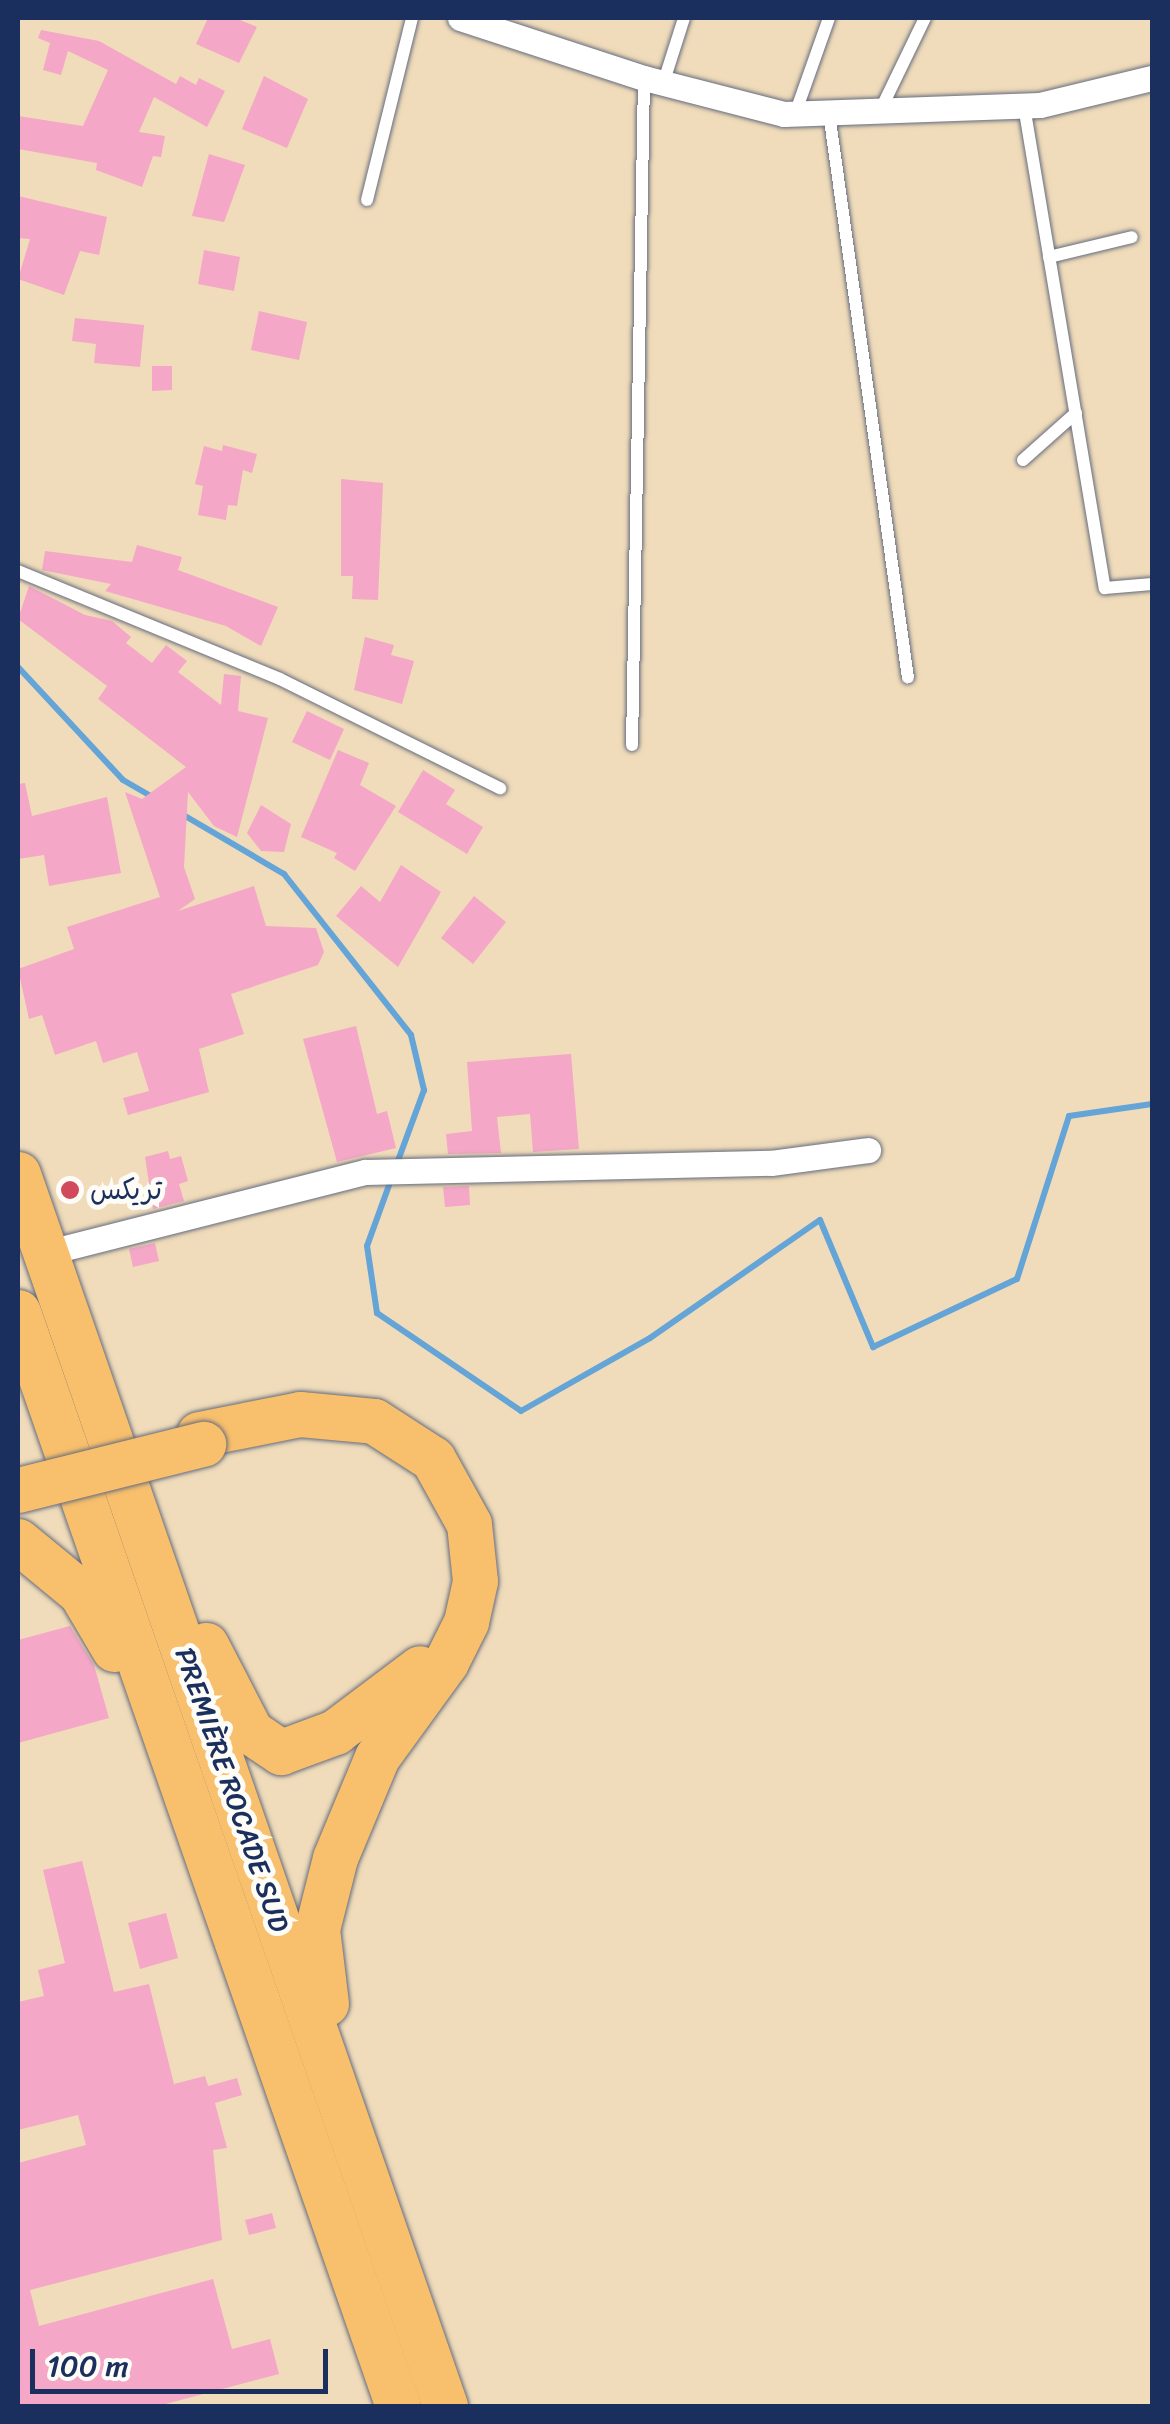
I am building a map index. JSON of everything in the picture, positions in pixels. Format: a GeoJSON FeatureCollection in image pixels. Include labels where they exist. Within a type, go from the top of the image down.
{"type":"FeatureCollection","features":[{"type":"Feature","properties":{"kind":"highway","name":"PREMIÈRE ROCADE SUD"},"geometry":{"type":"LineString","coordinates":[[18,1174],[445,2406]]}},
{"type":"Feature","properties":{"kind":"highway","name":"PREMIÈRE ROCADE SUD"},"geometry":{"type":"LineString","coordinates":[[18,1312],[398,2406]]}},
{"type":"Feature","properties":{"kind":"highway"},"geometry":{"type":"LineString","coordinates":[[18,1490],[300,1414],[374,1421],[433,1459],[469,1524],[474,1581],[466,1622],[361,1790],[318,1929],[320,1975],[357,2152]]}},
{"type":"Feature","properties":{"kind":"highway"},"geometry":{"type":"LineString","coordinates":[[18,1478],[278,1426],[339,1424],[386,1437],[414,1455],[446,1493],[463,1544],[462,1598],[447,1637],[362,1716],[298,1749],[271,1750],[251,1732],[150,1550]]}},
{"type":"Feature","properties":{"kind":"highway"},"geometry":{"type":"LineString","coordinates":[[18,1541],[81,1593],[160,1723]]}},
{"type":"Feature","properties":{"kind":"street"},"geometry":{"type":"LineString","coordinates":[[460,18],[654,81],[796,114],[1024,106],[1152,78]]}},
{"type":"Feature","properties":{"kind":"street"},"geometry":{"type":"LineString","coordinates":[[45,1253],[365,1172],[414,1174],[600,1164],[771,1164],[868,1150]]}},
{"type":"Feature","properties":{"kind":"lane"},"geometry":{"type":"LineString","coordinates":[[367,200],[412,18]]}},
{"type":"Feature","properties":{"kind":"lane"},"geometry":{"type":"LineString","coordinates":[[632,746],[654,81],[684,18]]}},
{"type":"Feature","properties":{"kind":"lane"},"geometry":{"type":"LineString","coordinates":[[796,114],[829,18]]}},
{"type":"Feature","properties":{"kind":"lane"},"geometry":{"type":"LineString","coordinates":[[880,111],[925,18]]}},
{"type":"Feature","properties":{"kind":"lane"},"geometry":{"type":"LineString","coordinates":[[1024,106],[1105,588],[1152,584]]}},
{"type":"Feature","properties":{"kind":"lane"},"geometry":{"type":"LineString","coordinates":[[828,113],[908,678]]}},
{"type":"Feature","properties":{"kind":"lane"},"geometry":{"type":"LineString","coordinates":[[1050,257],[1132,237]]}},
{"type":"Feature","properties":{"kind":"lane"},"geometry":{"type":"LineString","coordinates":[[1023,460],[1076,413]]}},
{"type":"Feature","properties":{"kind":"lane"},"geometry":{"type":"LineString","coordinates":[[18,571],[280,679],[500,788]]}},
{"type":"Feature","properties":{"kind":"building"},"geometry":{"type":"Polygon","coordinates":[[[208,18],[235,18],[257,27],[239,63],[196,44],[208,18]]]}},
{"type":"Feature","properties":{"kind":"building"},"geometry":{"type":"Polygon","coordinates":[[[41,30],[99,41],[176,84],[180,76],[196,85],[199,78],[225,91],[207,127],[154,97],[139,132],[165,136],[161,157],[153,156],[142,187],[96,170],[97,163],[18,149],[18,116],[83,126],[108,70],[68,51],[61,75],[43,70],[50,43],[38,38],[41,30]]]}},
{"type":"Feature","properties":{"kind":"building"},"geometry":{"type":"Polygon","coordinates":[[[264,76],[308,99],[287,148],[242,129],[264,76]]]}},
{"type":"Feature","properties":{"kind":"building"},"geometry":{"type":"Polygon","coordinates":[[[209,154],[245,165],[224,222],[192,216],[209,154]]]}},
{"type":"Feature","properties":{"kind":"building"},"geometry":{"type":"Polygon","coordinates":[[[18,196],[107,217],[99,255],[80,251],[64,295],[18,279],[30,239],[18,238],[18,196]]]}},
{"type":"Feature","properties":{"kind":"building"},"geometry":{"type":"Polygon","coordinates":[[[204,250],[240,257],[234,291],[198,284],[204,250]]]}},
{"type":"Feature","properties":{"kind":"building"},"geometry":{"type":"Polygon","coordinates":[[[259,311],[307,322],[299,360],[251,350],[259,311]]]}},
{"type":"Feature","properties":{"kind":"building"},"geometry":{"type":"Polygon","coordinates":[[[75,318],[144,325],[140,367],[94,363],[96,344],[72,341],[75,318]]]}},
{"type":"Feature","properties":{"kind":"building"},"geometry":{"type":"Polygon","coordinates":[[[152,366],[172,366],[172,390],[152,391],[152,366]]]}},
{"type":"Feature","properties":{"kind":"building"},"geometry":{"type":"Polygon","coordinates":[[[223,445],[257,454],[252,473],[243,470],[237,506],[228,505],[226,520],[198,515],[203,486],[195,484],[204,446],[222,451],[223,445]]]}},
{"type":"Feature","properties":{"kind":"building"},"geometry":{"type":"Polygon","coordinates":[[[341,479],[383,483],[378,600],[352,599],[353,576],[341,576],[341,479]]]}},
{"type":"Feature","properties":{"kind":"building"},"geometry":{"type":"Polygon","coordinates":[[[137,545],[182,557],[178,570],[278,607],[261,646],[226,626],[105,591],[111,584],[42,570],[45,551],[132,562],[137,545]]]}},
{"type":"Feature","properties":{"kind":"building"},"geometry":{"type":"Polygon","coordinates":[[[29,586],[85,615],[112,621],[131,637],[126,643],[152,663],[166,645],[187,661],[178,672],[221,705],[224,674],[241,676],[238,711],[268,718],[237,837],[214,826],[188,792],[184,867],[195,899],[178,911],[254,886],[266,926],[316,928],[324,952],[318,965],[231,994],[244,1034],[199,1049],[209,1092],[128,1115],[123,1098],[149,1091],[137,1052],[103,1063],[96,1041],[55,1055],[42,1015],[29,1019],[18,969],[74,949],[67,927],[160,897],[125,792],[142,799],[186,767],[98,699],[107,686],[18,619],[29,586]]]}},
{"type":"Feature","properties":{"kind":"building"},"geometry":{"type":"Polygon","coordinates":[[[365,637],[394,645],[391,655],[414,661],[402,704],[354,690],[365,637]]]}},
{"type":"Feature","properties":{"kind":"building"},"geometry":{"type":"Polygon","coordinates":[[[307,711],[344,729],[330,760],[292,742],[307,711]]]}},
{"type":"Feature","properties":{"kind":"building"},"geometry":{"type":"Polygon","coordinates":[[[338,750],[369,763],[360,785],[396,806],[355,871],[334,858],[337,853],[301,837],[338,750]]]}},
{"type":"Feature","properties":{"kind":"building"},"geometry":{"type":"Polygon","coordinates":[[[423,770],[455,790],[446,804],[483,827],[467,854],[398,812],[423,770]]]}},
{"type":"Feature","properties":{"kind":"building"},"geometry":{"type":"Polygon","coordinates":[[[25,783],[32,816],[107,797],[121,873],[49,886],[44,855],[18,859],[18,784],[25,783]]]}},
{"type":"Feature","properties":{"kind":"building"},"geometry":{"type":"Polygon","coordinates":[[[261,805],[291,824],[284,852],[261,851],[247,833],[261,805]]]}},
{"type":"Feature","properties":{"kind":"building"},"geometry":{"type":"Polygon","coordinates":[[[401,865],[441,892],[398,967],[336,916],[361,886],[380,902],[401,865]]]}},
{"type":"Feature","properties":{"kind":"building"},"geometry":{"type":"Polygon","coordinates":[[[474,896],[506,922],[473,964],[441,938],[474,896]]]}},
{"type":"Feature","properties":{"kind":"building"},"geometry":{"type":"Polygon","coordinates":[[[356,1026],[377,1114],[387,1111],[396,1148],[337,1162],[303,1039],[356,1026]]]}},
{"type":"Feature","properties":{"kind":"building"},"geometry":{"type":"Polygon","coordinates":[[[571,1054],[579,1149],[533,1152],[530,1114],[497,1117],[501,1153],[448,1154],[446,1134],[472,1131],[467,1062],[571,1054]]]}},
{"type":"Feature","properties":{"kind":"building"},"geometry":{"type":"Polygon","coordinates":[[[168,1151],[170,1159],[181,1156],[188,1181],[179,1184],[184,1201],[153,1209],[145,1157],[168,1151]]]}},
{"type":"Feature","properties":{"kind":"building"},"geometry":{"type":"Polygon","coordinates":[[[469,1186],[470,1205],[445,1207],[443,1187],[469,1186]]]}},
{"type":"Feature","properties":{"kind":"building"},"geometry":{"type":"Polygon","coordinates":[[[155,1243],[159,1261],[133,1267],[129,1249],[155,1243]]]}},
{"type":"Feature","properties":{"kind":"building"},"geometry":{"type":"Polygon","coordinates":[[[70,1626],[94,1665],[109,1718],[18,1743],[18,1640],[70,1626]]]}},
{"type":"Feature","properties":{"kind":"building"},"geometry":{"type":"Polygon","coordinates":[[[82,1861],[114,1992],[149,1984],[174,2084],[205,2076],[208,2086],[237,2078],[242,2095],[215,2103],[227,2148],[213,2150],[222,2240],[30,2290],[39,2326],[213,2279],[232,2349],[270,2339],[279,2374],[158,2406],[18,2406],[18,2163],[86,2145],[78,2115],[18,2130],[18,2002],[44,1996],[38,1970],[65,1963],[43,1870],[82,1861]]]}},
{"type":"Feature","properties":{"kind":"building"},"geometry":{"type":"Polygon","coordinates":[[[166,1913],[178,1958],[140,1969],[128,1923],[166,1913]]]}},
{"type":"Feature","properties":{"kind":"building"},"geometry":{"type":"Polygon","coordinates":[[[272,2213],[276,2228],[249,2235],[245,2220],[272,2213]]]}},
{"type":"Feature","properties":{"kind":"waterway"},"geometry":{"type":"LineString","coordinates":[[18,667],[123,780],[152,797]]}},
{"type":"Feature","properties":{"kind":"waterway"},"geometry":{"type":"LineString","coordinates":[[180,813],[284,874],[411,1035],[424,1090],[396,1166]]}},
{"type":"Feature","properties":{"kind":"waterway"},"geometry":{"type":"LineString","coordinates":[[392,1177],[367,1246],[377,1313],[521,1411],[650,1338],[820,1220],[873,1347],[1017,1279],[1069,1116],[1152,1104]]}},
{"type":"Feature","properties":{"kind":"place","name":"تريكس"},"geometry":{"type":"Point","coordinates":[70,1190]}}]}
